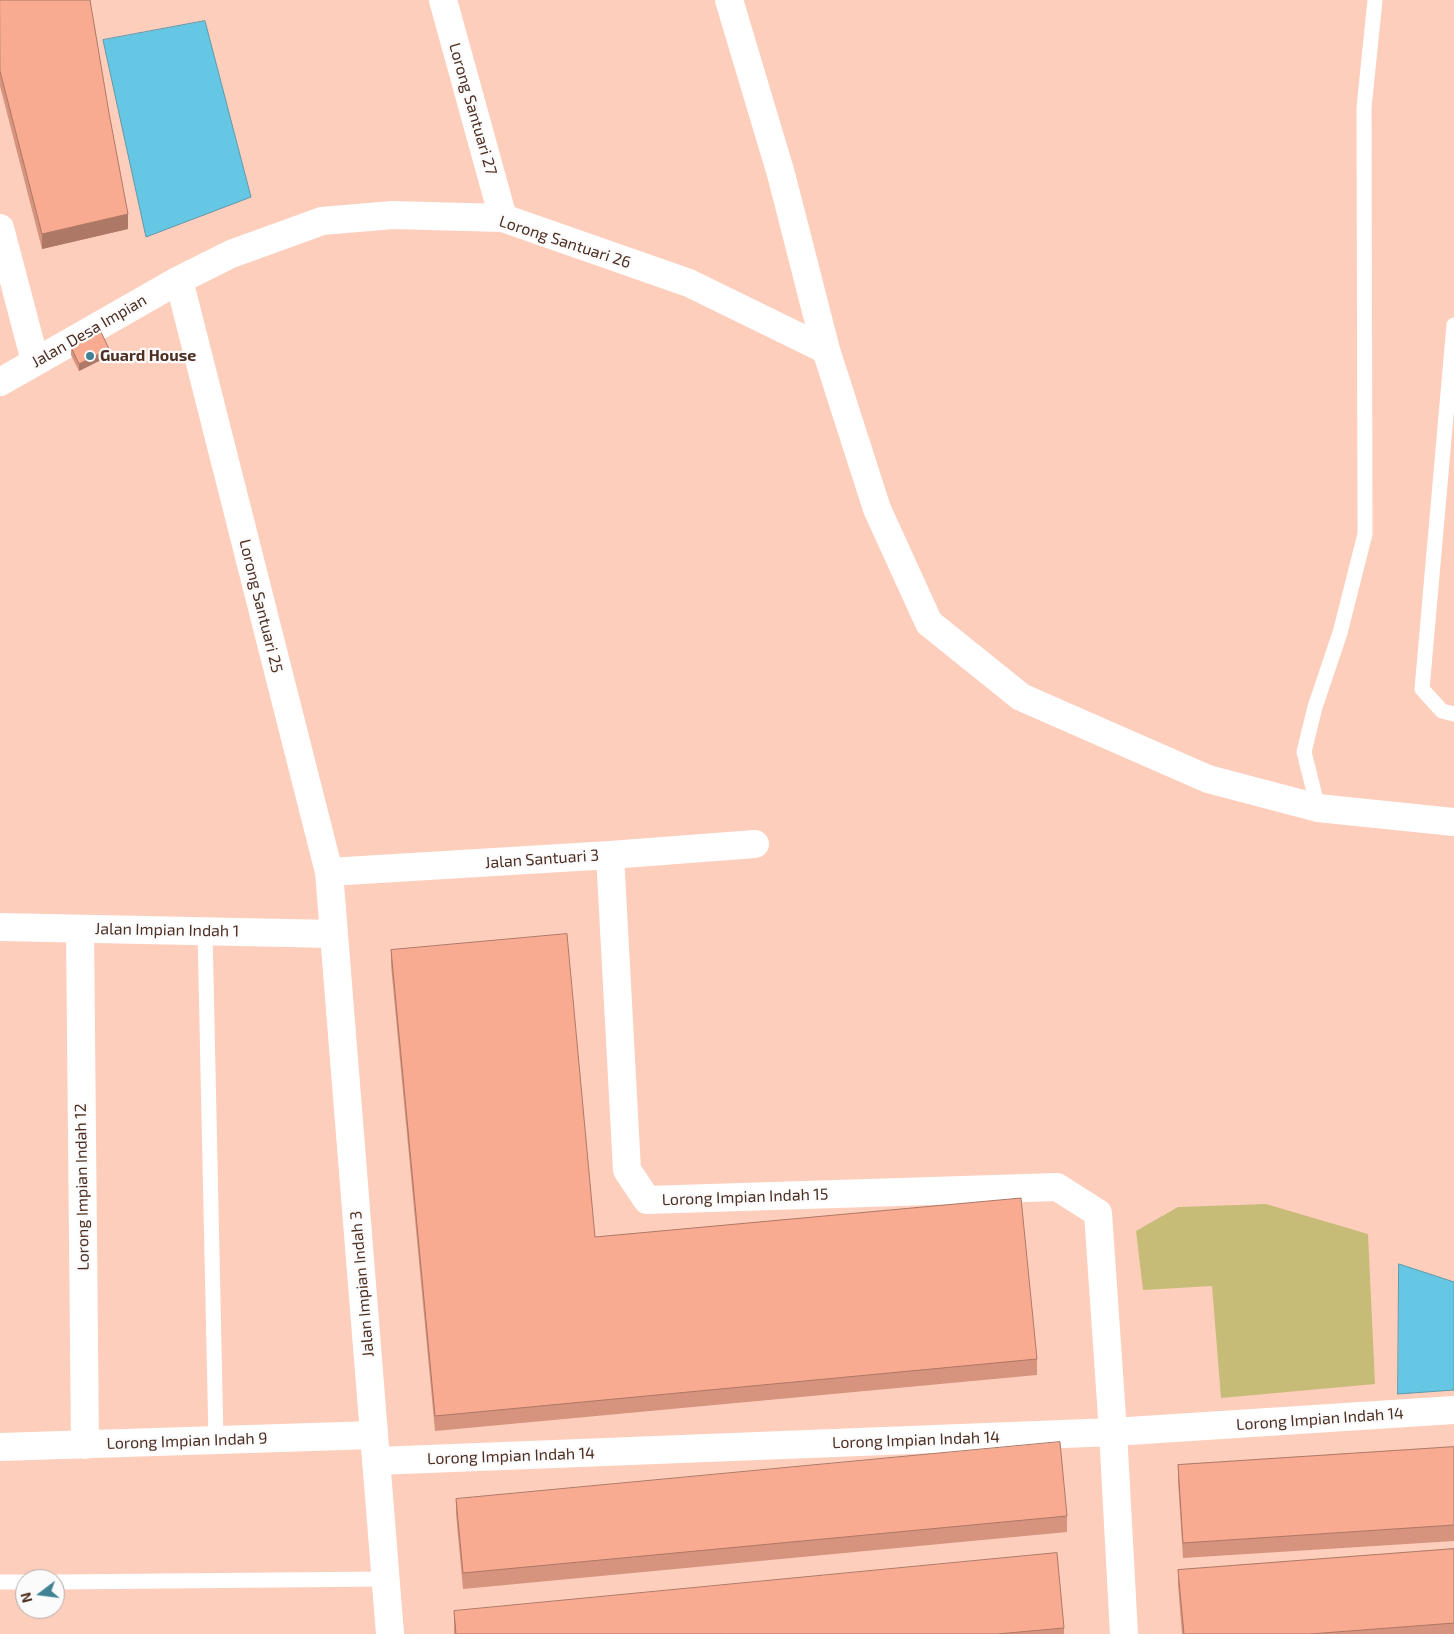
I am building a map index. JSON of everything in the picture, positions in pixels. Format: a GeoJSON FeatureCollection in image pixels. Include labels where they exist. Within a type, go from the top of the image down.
{"type":"FeatureCollection","features":[{"type":"Feature","properties":{"kind":"street","name":"Lorong Santuari 27"},"geometry":{"type":"LineString","coordinates":[[443,0],[503,218]]}},
{"type":"Feature","properties":{"kind":"street"},"geometry":{"type":"LineString","coordinates":[[729,0],[781,174],[826,350],[877,509],[929,623],[1021,697],[1208,779],[1318,808],[1454,822]]}},
{"type":"Feature","properties":{"kind":"street","name":"Lorong Santuari 26"},"geometry":{"type":"LineString","coordinates":[[179,280],[231,254],[322,222],[393,215],[503,218],[689,283],[826,350]]}},
{"type":"Feature","properties":{"kind":"street"},"geometry":{"type":"LineString","coordinates":[[0,228],[35,361]]}},
{"type":"Feature","properties":{"kind":"street","name":"Jalan Desa Impian"},"geometry":{"type":"LineString","coordinates":[[0,382],[179,280]]}},
{"type":"Feature","properties":{"kind":"street","name":"Lorong Santuari 25"},"geometry":{"type":"LineString","coordinates":[[179,280],[329,872],[334,934]]}},
{"type":"Feature","properties":{"kind":"street","name":"Jalan Santuari 3"},"geometry":{"type":"LineString","coordinates":[[329,872],[755,844]]}},
{"type":"Feature","properties":{"kind":"street","name":"Lorong Impian Indah 15"},"geometry":{"type":"LineString","coordinates":[[610,855],[627,1170],[647,1200],[1057,1187],[1098,1213],[1113,1432]]}},
{"type":"Feature","properties":{"kind":"street","name":"Jalan Impian Indah 1"},"geometry":{"type":"LineString","coordinates":[[0,927],[334,934]]}},
{"type":"Feature","properties":{"kind":"street","name":"Lorong Impian Indah 12"},"geometry":{"type":"LineString","coordinates":[[80,929],[84,1445]]}},
{"type":"Feature","properties":{"kind":"street","name":"Jalan Impian Indah 3"},"geometry":{"type":"LineString","coordinates":[[334,934],[390,1634]]}},
{"type":"Feature","properties":{"kind":"street","name":"Lorong Impian Indah 14"},"geometry":{"type":"LineString","coordinates":[[375,1448],[1113,1432],[1454,1410]]}},
{"type":"Feature","properties":{"kind":"street"},"geometry":{"type":"LineString","coordinates":[[1113,1432],[1124,1634]]}},
{"type":"Feature","properties":{"kind":"street","name":"Lorong Impian Indah 9"},"geometry":{"type":"LineString","coordinates":[[0,1447],[216,1440],[375,1448]]}},
{"type":"Feature","properties":{"kind":"lane"},"geometry":{"type":"LineString","coordinates":[[1318,808],[1304,752],[1315,707],[1340,633],[1365,534],[1364,108],[1375,0]]}},
{"type":"Feature","properties":{"kind":"lane"},"geometry":{"type":"LineString","coordinates":[[1454,324],[1422,689],[1442,711],[1454,714]]}},
{"type":"Feature","properties":{"kind":"lane"},"geometry":{"type":"LineString","coordinates":[[205,931],[216,1440]]}},
{"type":"Feature","properties":{"kind":"lane"},"geometry":{"type":"LineString","coordinates":[[65,1582],[386,1579]]}},
{"type":"Feature","properties":{"kind":"lane"},"geometry":{"type":"LineString","coordinates":[[0,1582],[15,1582]]}},
{"type":"Feature","properties":{"kind":"shaded area"},"geometry":{"type":"Polygon","coordinates":[[[1266,1204],[1368,1234],[1375,1384],[1221,1398],[1212,1286],[1143,1290],[1136,1231],[1178,1207],[1266,1204]]]}},
{"type":"Feature","properties":{"kind":"water"},"geometry":{"type":"Polygon","coordinates":[[[205,21],[251,197],[146,237],[103,40],[205,21]]]}},
{"type":"Feature","properties":{"kind":"water"},"geometry":{"type":"Polygon","coordinates":[[[1399,1264],[1454,1282],[1454,1390],[1398,1394],[1399,1264]]]}},
{"type":"Feature","properties":{"kind":"building"},"geometry":{"type":"Polygon","coordinates":[[[0,0],[90,0],[128,214],[42,234],[0,71],[0,0]]]}},
{"type":"Feature","properties":{"kind":"building"},"geometry":{"type":"Polygon","coordinates":[[[101,332],[109,349],[79,364],[71,347],[101,332]]]}},
{"type":"Feature","properties":{"kind":"building"},"geometry":{"type":"Polygon","coordinates":[[[567,934],[595,1237],[1021,1198],[1037,1359],[435,1416],[391,950],[567,934]]]}},
{"type":"Feature","properties":{"kind":"building"},"geometry":{"type":"Polygon","coordinates":[[[1060,1442],[1067,1516],[463,1573],[456,1499],[1060,1442]]]}},
{"type":"Feature","properties":{"kind":"building"},"geometry":{"type":"Polygon","coordinates":[[[1454,1447],[1454,1525],[1183,1543],[1178,1465],[1454,1447]]]}},
{"type":"Feature","properties":{"kind":"building"},"geometry":{"type":"Polygon","coordinates":[[[1454,1549],[1454,1623],[1310,1634],[1184,1634],[1178,1570],[1454,1549]]]}},
{"type":"Feature","properties":{"kind":"building"},"geometry":{"type":"Polygon","coordinates":[[[1057,1553],[1064,1628],[997,1634],[456,1634],[454,1611],[1057,1553]]]}},
{"type":"Feature","properties":{"kind":"place","name":"Guard House"},"geometry":{"type":"Point","coordinates":[90,356]}}]}
